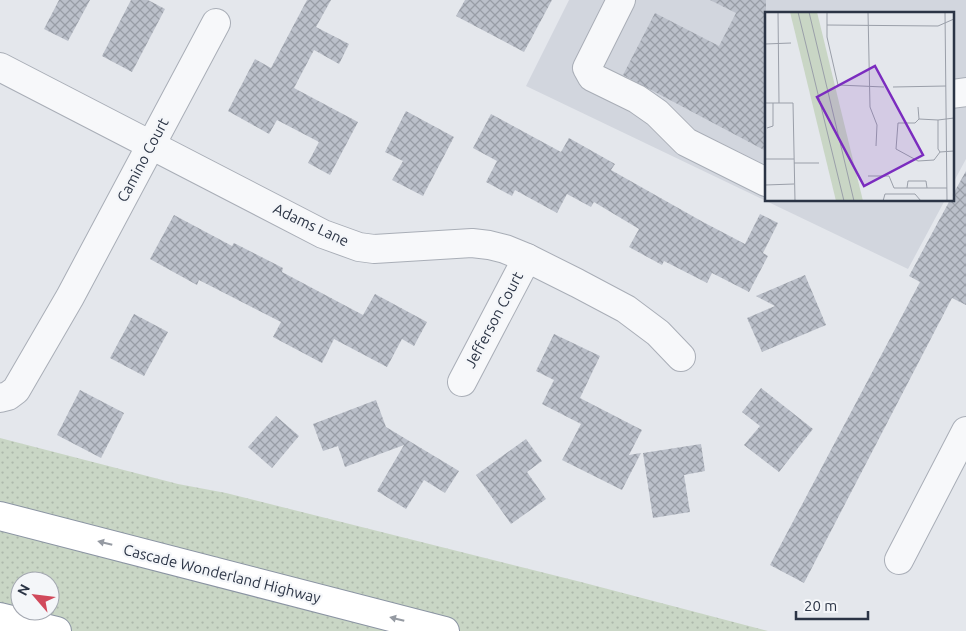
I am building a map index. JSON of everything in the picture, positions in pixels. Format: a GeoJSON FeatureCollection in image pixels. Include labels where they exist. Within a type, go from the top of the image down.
{"type":"FeatureCollection","features":[{"type":"Feature","properties":{"kind":"highway","name":"Cascade Wonderland Highway"},"geometry":{"type":"LineString","coordinates":[[0,516],[445,631]]}},
{"type":"Feature","properties":{"kind":"highway"},"geometry":{"type":"LineString","coordinates":[[0,617],[56,631]]}},
{"type":"Feature","properties":{"kind":"street"},"geometry":{"type":"LineString","coordinates":[[621,0],[587,68],[592,77],[644,104],[657,113],[686,142],[765,182]]}},
{"type":"Feature","properties":{"kind":"street","name":"Camino Court"},"geometry":{"type":"LineString","coordinates":[[0,398],[8,396],[16,390],[70,297],[216,24]]}},
{"type":"Feature","properties":{"kind":"street","name":"Adams Lane"},"geometry":{"type":"LineString","coordinates":[[0,67],[323,234],[359,247],[374,249],[472,243],[489,245],[527,258],[626,309],[658,333],[681,357]]}},
{"type":"Feature","properties":{"kind":"street","name":"Jefferson Court"},"geometry":{"type":"LineString","coordinates":[[462,382],[527,258]]}},
{"type":"Feature","properties":{"kind":"street"},"geometry":{"type":"LineString","coordinates":[[898,560],[966,432]]}},
{"type":"Feature","properties":{"kind":"shaded area"},"geometry":{"type":"Polygon","coordinates":[[[569,0],[966,0],[966,159],[954,181],[954,12],[765,12],[765,200],[526,86],[569,0]]]}},
{"type":"Feature","properties":{"kind":"shaded area"},"geometry":{"type":"Polygon","coordinates":[[[766,201],[944,201],[908,269],[766,201]]]}},
{"type":"Feature","properties":{"kind":"green space"},"geometry":{"type":"Polygon","coordinates":[[[0,438],[178,484],[226,493],[581,582],[768,631],[0,631],[0,438]]]}},
{"type":"Feature","properties":{"kind":"building"},"geometry":{"type":"Polygon","coordinates":[[[59,0],[90,0],[68,41],[44,29],[59,0]]]}},
{"type":"Feature","properties":{"kind":"building"},"geometry":{"type":"Polygon","coordinates":[[[131,0],[148,0],[165,9],[132,72],[102,56],[131,0]]]}},
{"type":"Feature","properties":{"kind":"building"},"geometry":{"type":"Polygon","coordinates":[[[307,0],[331,0],[316,27],[349,44],[339,64],[314,50],[294,88],[358,122],[330,175],[308,163],[319,142],[277,120],[269,134],[228,111],[255,59],[271,68],[307,0]]]}},
{"type":"Feature","properties":{"kind":"building"},"geometry":{"type":"Polygon","coordinates":[[[465,0],[552,0],[524,52],[456,16],[465,0]]]}},
{"type":"Feature","properties":{"kind":"building"},"geometry":{"type":"Polygon","coordinates":[[[710,0],[766,0],[765,150],[623,75],[655,13],[719,46],[736,13],[710,0]]]}},
{"type":"Feature","properties":{"kind":"building"},"geometry":{"type":"Polygon","coordinates":[[[406,111],[454,137],[423,196],[392,180],[403,161],[385,152],[406,111]]]}},
{"type":"Feature","properties":{"kind":"building"},"geometry":{"type":"Polygon","coordinates":[[[491,114],[561,152],[569,138],[615,164],[611,170],[745,244],[760,214],[778,223],[763,253],[768,256],[749,292],[712,273],[707,283],[664,261],[662,265],[629,247],[639,229],[594,202],[591,207],[567,194],[557,213],[515,190],[512,196],[486,182],[497,161],[473,148],[491,114]]]}},
{"type":"Feature","properties":{"kind":"building"},"geometry":{"type":"Polygon","coordinates":[[[966,171],[966,305],[952,298],[804,583],[770,565],[920,282],[909,276],[949,201],[954,201],[954,192],[966,171]]]}},
{"type":"Feature","properties":{"kind":"building"},"geometry":{"type":"Polygon","coordinates":[[[174,215],[232,246],[234,243],[283,268],[282,272],[363,315],[375,294],[427,322],[414,346],[402,339],[387,367],[334,339],[322,363],[273,337],[281,322],[199,280],[197,285],[150,259],[174,215]]]}},
{"type":"Feature","properties":{"kind":"building"},"geometry":{"type":"Polygon","coordinates":[[[805,275],[826,325],[762,352],[747,318],[775,306],[756,296],[805,275]]]}},
{"type":"Feature","properties":{"kind":"building"},"geometry":{"type":"Polygon","coordinates":[[[134,314],[168,332],[144,376],[110,358],[134,314]]]}},
{"type":"Feature","properties":{"kind":"building"},"geometry":{"type":"Polygon","coordinates":[[[554,334],[600,356],[580,398],[642,430],[629,455],[641,453],[622,490],[562,460],[581,424],[542,404],[554,380],[536,371],[554,334]]]}},
{"type":"Feature","properties":{"kind":"building"},"geometry":{"type":"Polygon","coordinates":[[[761,388],[813,429],[779,472],[744,445],[760,426],[742,412],[761,388]]]}},
{"type":"Feature","properties":{"kind":"building"},"geometry":{"type":"Polygon","coordinates":[[[80,390],[124,413],[101,458],[57,435],[80,390]]]}},
{"type":"Feature","properties":{"kind":"building"},"geometry":{"type":"Polygon","coordinates":[[[376,400],[386,427],[459,471],[445,493],[424,480],[406,509],[377,491],[404,445],[345,467],[338,446],[323,451],[313,424],[376,400]]]}},
{"type":"Feature","properties":{"kind":"building"},"geometry":{"type":"Polygon","coordinates":[[[276,416],[299,436],[272,468],[248,447],[276,416]]]}},
{"type":"Feature","properties":{"kind":"building"},"geometry":{"type":"Polygon","coordinates":[[[526,439],[542,461],[527,472],[546,499],[511,524],[476,475],[526,439]]]}},
{"type":"Feature","properties":{"kind":"building"},"geometry":{"type":"Polygon","coordinates":[[[701,444],[705,471],[684,475],[690,512],[653,518],[643,453],[701,444]]]}}]}
